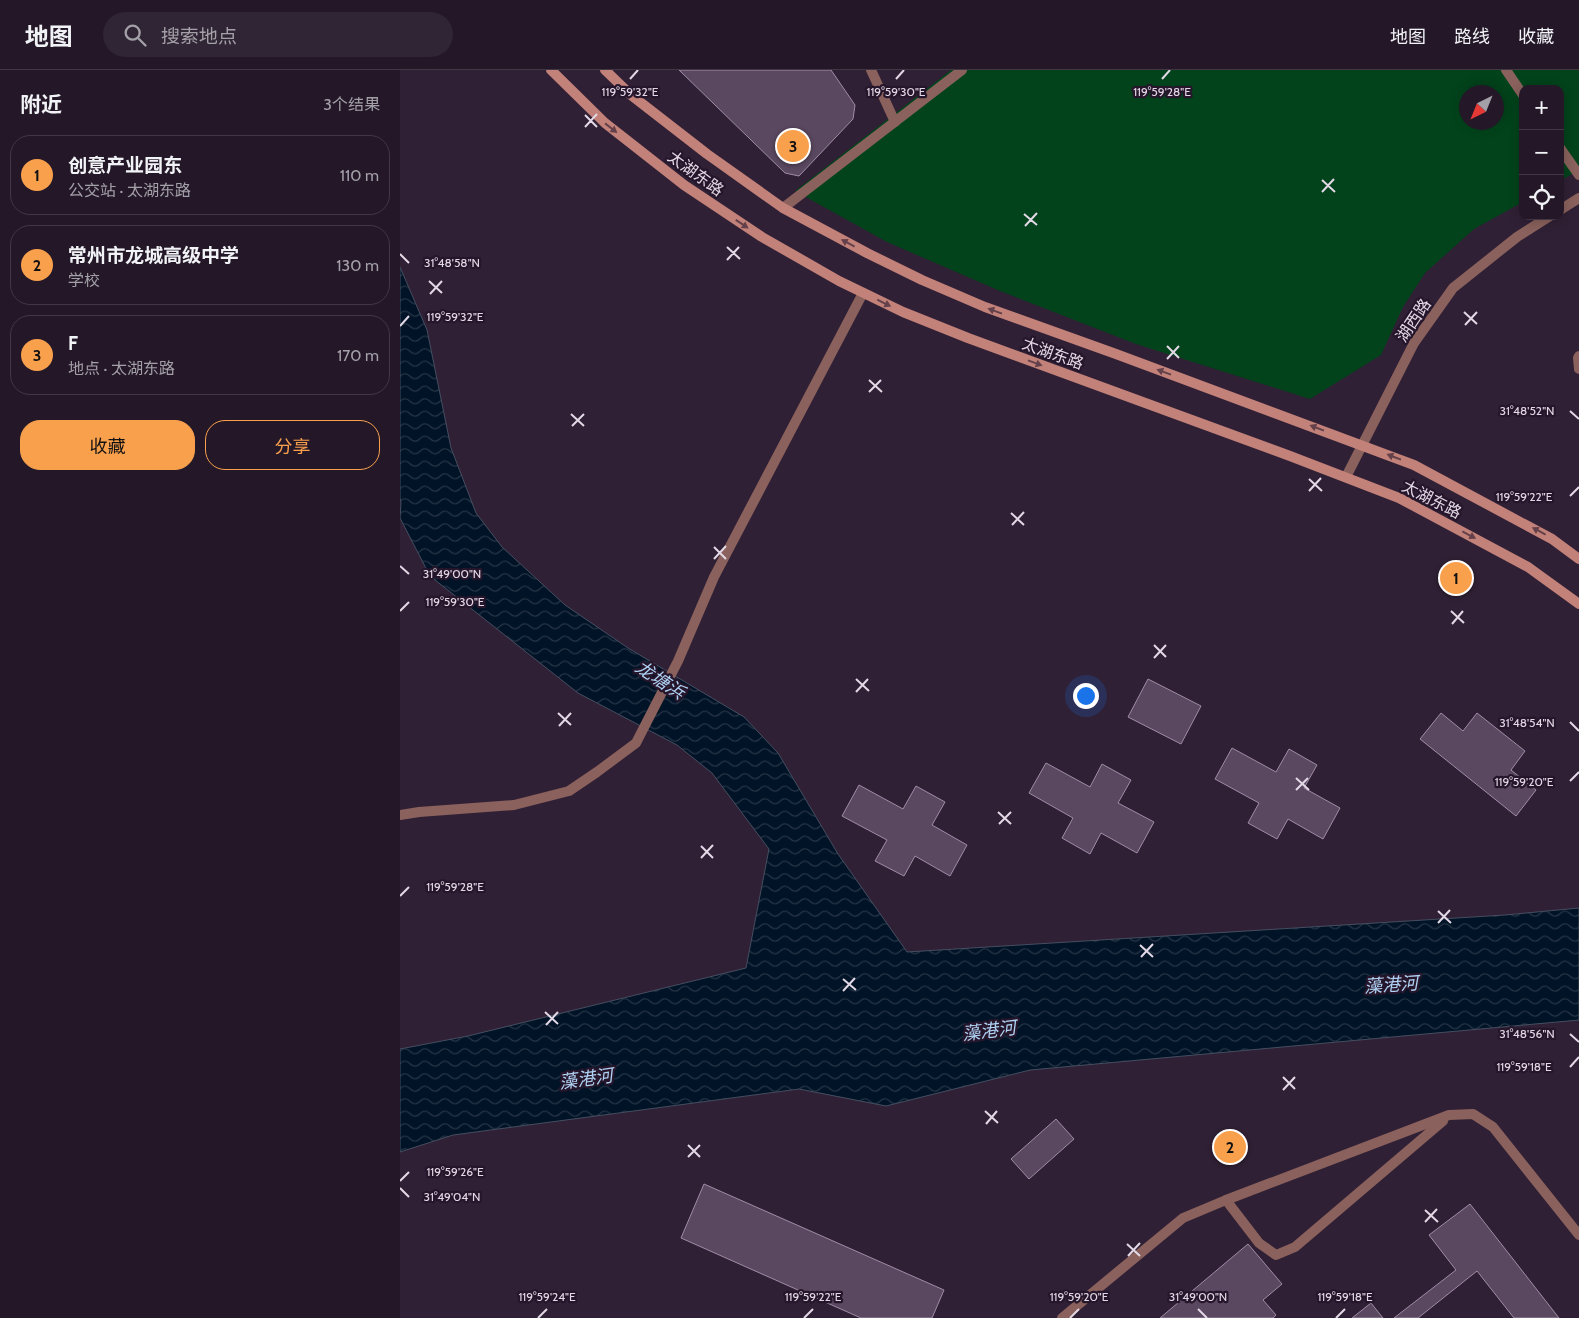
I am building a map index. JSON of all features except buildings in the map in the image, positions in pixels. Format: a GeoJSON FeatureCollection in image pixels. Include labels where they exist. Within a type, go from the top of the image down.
{"type":"FeatureCollection","features":[{"type":"Feature","properties":{"kind":"main road","name":"太湖东路"},"geometry":{"type":"LineString","coordinates":[[551,70],[605,123],[684,185],[762,237],[863,293],[903,312],[968,338],[1399,498],[1528,567],[1579,604]]}},
{"type":"Feature","properties":{"kind":"main road","name":"太湖东路"},"geometry":{"type":"LineString","coordinates":[[605,70],[631,95],[707,154],[783,208],[867,253],[922,280],[985,307],[1414,465],[1552,539],[1579,558]]}},
{"type":"Feature","properties":{"kind":"street"},"geometry":{"type":"LineString","coordinates":[[871,70],[895,122]]}},
{"type":"Feature","properties":{"kind":"street"},"geometry":{"type":"LineString","coordinates":[[783,208],[962,70]]}},
{"type":"Feature","properties":{"kind":"street"},"geometry":{"type":"LineString","coordinates":[[1506,70],[1519,89]]}},
{"type":"Feature","properties":{"kind":"street"},"geometry":{"type":"LineString","coordinates":[[1564,154],[1579,175]]}},
{"type":"Feature","properties":{"kind":"street"},"geometry":{"type":"LineString","coordinates":[[1564,207],[1579,198]]}},
{"type":"Feature","properties":{"kind":"street","name":"湖西路"},"geometry":{"type":"LineString","coordinates":[[1346,477],[1414,343],[1453,288],[1517,237],[1544,220]]}},
{"type":"Feature","properties":{"kind":"street"},"geometry":{"type":"LineString","coordinates":[[400,815],[514,805],[569,791],[636,743],[678,661],[714,577],[863,293]]}},
{"type":"Feature","properties":{"kind":"street"},"geometry":{"type":"LineString","coordinates":[[1579,356],[1579,369]]}},
{"type":"Feature","properties":{"kind":"street"},"geometry":{"type":"LineString","coordinates":[[1062,1318],[1183,1218],[1449,1115],[1473,1114],[1493,1127],[1579,1235]]}},
{"type":"Feature","properties":{"kind":"street"},"geometry":{"type":"LineString","coordinates":[[1226,1200],[1259,1243],[1276,1255],[1295,1247],[1449,1115]]}},
{"type":"Feature","properties":{"kind":"green space"},"geometry":{"type":"Polygon","coordinates":[[[951,70],[1579,70],[1579,170],[1564,179],[1564,85],[1519,85],[1519,204],[1474,229],[1425,273],[1403,307],[1381,355],[1310,399],[1136,344],[1000,291],[887,242],[795,191],[951,70]]]}},
{"type":"Feature","properties":{"kind":"water"},"geometry":{"type":"Polygon","coordinates":[[[400,267],[427,330],[451,448],[476,513],[502,547],[565,605],[628,648],[744,717],[778,753],[838,854],[907,952],[1505,915],[1579,908],[1579,1020],[1030,1070],[886,1106],[799,1089],[453,1135],[400,1152],[400,1049],[468,1036],[746,968],[769,849],[712,773],[677,745],[578,693],[430,576],[400,518],[400,267]]]}},
{"type":"Feature","properties":{"kind":"place","name":"F"},"geometry":{"type":"Point","coordinates":[793,146]}},
{"type":"Feature","properties":{"kind":"place","name":"创意产业园东"},"geometry":{"type":"Point","coordinates":[1456,578]}},
{"type":"Feature","properties":{"kind":"place","name":"常州市龙城高级中学"},"geometry":{"type":"Point","coordinates":[1230,1147]}},
{"type":"Feature","properties":{"kind":"water label","name":"龙塘浜"},"geometry":{"type":"Point","coordinates":[660,680]}},
{"type":"Feature","properties":{"kind":"water label","name":"藻港河"},"geometry":{"type":"Point","coordinates":[1391,985]}},
{"type":"Feature","properties":{"kind":"water label","name":"藻港河"},"geometry":{"type":"Point","coordinates":[989,1031]}},
{"type":"Feature","properties":{"kind":"water label","name":"藻港河"},"geometry":{"type":"Point","coordinates":[586,1079]}}]}
